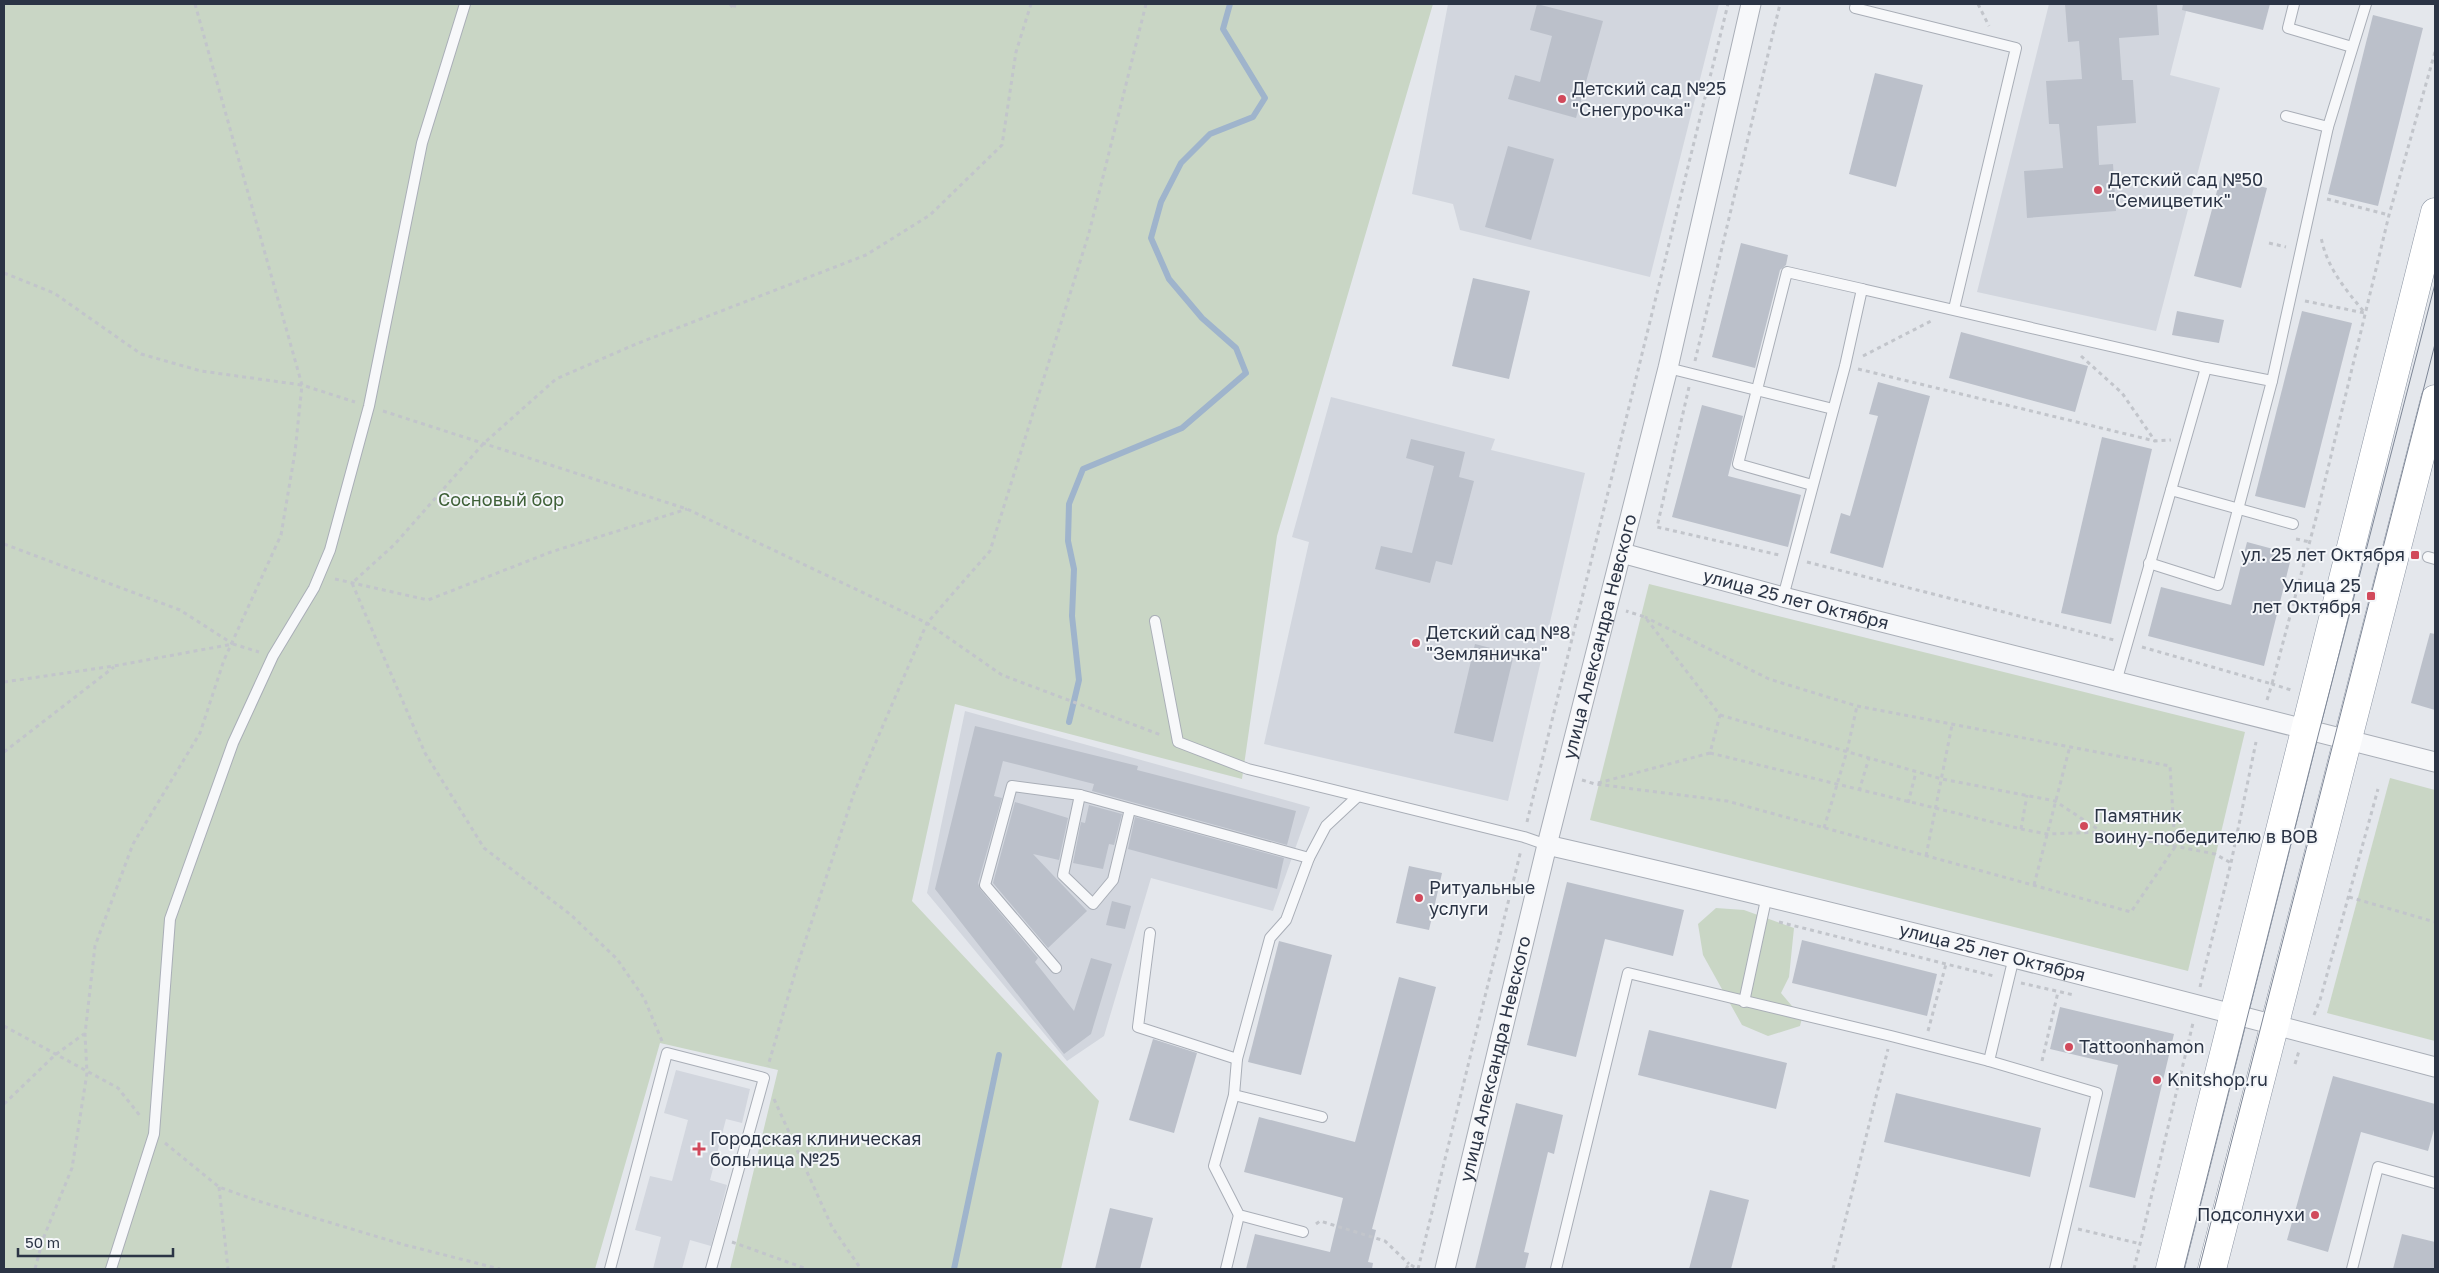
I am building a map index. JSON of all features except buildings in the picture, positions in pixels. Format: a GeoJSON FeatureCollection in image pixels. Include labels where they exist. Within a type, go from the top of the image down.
{"type":"FeatureCollection","features":[{"type":"Feature","properties":{"kind":"highway"},"geometry":{"type":"LineString","coordinates":[[2170,1269],[2435,212]]}},
{"type":"Feature","properties":{"kind":"highway"},"geometry":{"type":"LineString","coordinates":[[2212,1269],[2435,399]]}},
{"type":"Feature","properties":{"kind":"street","name":"улица Александра Невского"},"geometry":{"type":"LineString","coordinates":[[1445,1269],[1545,854],[1668,368],[1751,4]]}},
{"type":"Feature","properties":{"kind":"street","name":"улица 25 лет Октября"},"geometry":{"type":"LineString","coordinates":[[1622,553],[1783,597],[2435,762]]}},
{"type":"Feature","properties":{"kind":"street","name":"улица 25 лет Октября"},"geometry":{"type":"LineString","coordinates":[[1545,854],[1767,895],[2014,957],[2435,1067]]}},
{"type":"Feature","properties":{"kind":"lane"},"geometry":{"type":"LineString","coordinates":[[111,1269],[154,1134],[170,919],[233,744],[273,656],[314,588],[330,550],[370,406],[422,143],[465,4]]}},
{"type":"Feature","properties":{"kind":"lane"},"geometry":{"type":"LineString","coordinates":[[1856,4],[1856,8],[2016,48],[1954,309]]}},
{"type":"Feature","properties":{"kind":"lane"},"geometry":{"type":"LineString","coordinates":[[2294,4],[2288,28],[2352,47]]}},
{"type":"Feature","properties":{"kind":"lane"},"geometry":{"type":"LineString","coordinates":[[2149,563],[2218,585],[2272,381],[2328,127],[2366,4]]}},
{"type":"Feature","properties":{"kind":"lane"},"geometry":{"type":"LineString","coordinates":[[2286,116],[2328,127]]}},
{"type":"Feature","properties":{"kind":"lane"},"geometry":{"type":"LineString","coordinates":[[1812,485],[1738,464],[1787,272],[2206,368],[2272,381]]}},
{"type":"Feature","properties":{"kind":"lane"},"geometry":{"type":"LineString","coordinates":[[1783,597],[1845,366],[1862,289]]}},
{"type":"Feature","properties":{"kind":"lane"},"geometry":{"type":"LineString","coordinates":[[1668,368],[1833,408]]}},
{"type":"Feature","properties":{"kind":"lane"},"geometry":{"type":"LineString","coordinates":[[2116,682],[2206,368]]}},
{"type":"Feature","properties":{"kind":"lane"},"geometry":{"type":"LineString","coordinates":[[2172,490],[2293,524]]}},
{"type":"Feature","properties":{"kind":"lane"},"geometry":{"type":"LineString","coordinates":[[1155,621],[1178,742],[1248,769],[1524,837],[1545,854]]}},
{"type":"Feature","properties":{"kind":"lane"},"geometry":{"type":"LineString","coordinates":[[1056,968],[985,885],[1012,786],[1080,795],[1309,858]]}},
{"type":"Feature","properties":{"kind":"lane"},"geometry":{"type":"LineString","coordinates":[[1080,795],[1063,875],[1093,904],[1113,880],[1130,809]]}},
{"type":"Feature","properties":{"kind":"lane"},"geometry":{"type":"LineString","coordinates":[[1226,1269],[1239,1216],[1214,1166],[1234,1095],[1237,1059],[1270,938],[1286,920],[1309,858],[1326,826],[1357,797]]}},
{"type":"Feature","properties":{"kind":"lane"},"geometry":{"type":"LineString","coordinates":[[1744,1002],[1767,895]]}},
{"type":"Feature","properties":{"kind":"lane"},"geometry":{"type":"LineString","coordinates":[[1150,933],[1138,1027],[1237,1059]]}},
{"type":"Feature","properties":{"kind":"lane"},"geometry":{"type":"LineString","coordinates":[[1989,1061],[2014,957]]}},
{"type":"Feature","properties":{"kind":"lane"},"geometry":{"type":"LineString","coordinates":[[1556,1269],[1628,973],[1989,1061],[2097,1093],[2055,1269]]}},
{"type":"Feature","properties":{"kind":"lane"},"geometry":{"type":"LineString","coordinates":[[610,1269],[667,1053],[764,1078],[711,1269]]}},
{"type":"Feature","properties":{"kind":"lane"},"geometry":{"type":"LineString","coordinates":[[1234,1095],[1322,1117]]}},
{"type":"Feature","properties":{"kind":"lane"},"geometry":{"type":"LineString","coordinates":[[2352,1269],[2378,1167],[2435,1183]]}},
{"type":"Feature","properties":{"kind":"lane"},"geometry":{"type":"LineString","coordinates":[[1239,1216],[1303,1232]]}},
{"type":"Feature","properties":{"kind":"path"},"geometry":{"type":"LineString","coordinates":[[35,1269],[43,1239],[72,1168],[87,1073],[85,1034],[94,946],[133,844],[200,733],[224,660],[281,535],[295,452],[302,385],[195,4]]}},
{"type":"Feature","properties":{"kind":"path"},"geometry":{"type":"LineString","coordinates":[[730,4],[734,9],[735,4]]}},
{"type":"Feature","properties":{"kind":"path"},"geometry":{"type":"LineString","coordinates":[[352,583],[394,544],[483,444],[556,379],[636,344],[866,256],[930,215],[1002,145],[1016,52],[1031,4]]}},
{"type":"Feature","properties":{"kind":"path"},"geometry":{"type":"LineString","coordinates":[[861,1269],[832,1226],[764,1078],[797,966],[854,793],[927,623],[990,551],[1089,233],[1146,4]]}},
{"type":"Feature","properties":{"kind":"path"},"geometry":{"type":"LineString","coordinates":[[1303,1232],[1320,1220],[1361,1232],[1385,1241],[1409,1264],[1418,1269],[1728,4]]}},
{"type":"Feature","properties":{"kind":"path"},"geometry":{"type":"LineString","coordinates":[[1780,4],[1692,374],[1658,527],[1794,559],[2098,636]]}},
{"type":"Feature","properties":{"kind":"path"},"geometry":{"type":"LineString","coordinates":[[2266,702],[2307,554],[2389,215],[2435,52]]}},
{"type":"Feature","properties":{"kind":"path"},"geometry":{"type":"LineString","coordinates":[[2312,195],[2389,215]]}},
{"type":"Feature","properties":{"kind":"path"},"geometry":{"type":"LineString","coordinates":[[2320,232],[2323,251],[2337,279],[2365,313]]}},
{"type":"Feature","properties":{"kind":"path"},"geometry":{"type":"LineString","coordinates":[[4,273],[54,293],[141,354],[201,371],[302,385],[483,444],[571,470],[687,509],[927,623],[1002,675],[1178,742]]}},
{"type":"Feature","properties":{"kind":"path"},"geometry":{"type":"LineString","coordinates":[[2289,298],[2365,313]]}},
{"type":"Feature","properties":{"kind":"path"},"geometry":{"type":"LineString","coordinates":[[1845,366],[1954,309]]}},
{"type":"Feature","properties":{"kind":"path"},"geometry":{"type":"LineString","coordinates":[[2072,351],[2088,360],[2122,393],[2155,441]]}},
{"type":"Feature","properties":{"kind":"path"},"geometry":{"type":"LineString","coordinates":[[1845,366],[2155,441],[2186,439]]}},
{"type":"Feature","properties":{"kind":"path"},"geometry":{"type":"LineString","coordinates":[[336,580],[428,600],[551,552],[687,509]]}},
{"type":"Feature","properties":{"kind":"path"},"geometry":{"type":"LineString","coordinates":[[2290,538],[2310,542]]}},
{"type":"Feature","properties":{"kind":"path"},"geometry":{"type":"LineString","coordinates":[[4,544],[180,610],[232,644],[273,656]]}},
{"type":"Feature","properties":{"kind":"path"},"geometry":{"type":"LineString","coordinates":[[2307,554],[2326,556]]}},
{"type":"Feature","properties":{"kind":"path"},"geometry":{"type":"LineString","coordinates":[[352,583],[425,753],[484,848],[572,916],[617,959],[644,998],[667,1053]]}},
{"type":"Feature","properties":{"kind":"path"},"geometry":{"type":"LineString","coordinates":[[1565,775],[1595,784],[1727,801],[2131,912],[2175,847],[2170,766],[1857,706],[1770,679],[1645,617],[1608,606]]}},
{"type":"Feature","properties":{"kind":"path"},"geometry":{"type":"LineString","coordinates":[[1645,617],[1720,715],[1942,780],[2055,801],[2102,832]]}},
{"type":"Feature","properties":{"kind":"path"},"geometry":{"type":"LineString","coordinates":[[2127,642],[2292,690]]}},
{"type":"Feature","properties":{"kind":"path"},"geometry":{"type":"LineString","coordinates":[[4,682],[114,666],[232,644]]}},
{"type":"Feature","properties":{"kind":"path"},"geometry":{"type":"LineString","coordinates":[[4,752],[114,666]]}},
{"type":"Feature","properties":{"kind":"path"},"geometry":{"type":"LineString","coordinates":[[1824,828],[1847,751],[1857,706]]}},
{"type":"Feature","properties":{"kind":"path"},"geometry":{"type":"LineString","coordinates":[[1710,753],[1720,715]]}},
{"type":"Feature","properties":{"kind":"path"},"geometry":{"type":"LineString","coordinates":[[1926,856],[1952,725]]}},
{"type":"Feature","properties":{"kind":"path"},"geometry":{"type":"LineString","coordinates":[[2034,885],[2070,746]]}},
{"type":"Feature","properties":{"kind":"path"},"geometry":{"type":"LineString","coordinates":[[1595,784],[1710,753],[2021,830],[2047,834],[2102,832],[2215,854],[2231,863]]}},
{"type":"Feature","properties":{"kind":"path"},"geometry":{"type":"LineString","coordinates":[[1859,791],[1869,758]]}},
{"type":"Feature","properties":{"kind":"path"},"geometry":{"type":"LineString","coordinates":[[1908,803],[1916,772]]}},
{"type":"Feature","properties":{"kind":"path"},"geometry":{"type":"LineString","coordinates":[[2295,1064],[2320,1000],[2378,789]]}},
{"type":"Feature","properties":{"kind":"path"},"geometry":{"type":"LineString","coordinates":[[2021,830],[2027,795]]}},
{"type":"Feature","properties":{"kind":"path"},"geometry":{"type":"LineString","coordinates":[[1519,857],[1545,854]]}},
{"type":"Feature","properties":{"kind":"path"},"geometry":{"type":"LineString","coordinates":[[2349,897],[2435,922]]}},
{"type":"Feature","properties":{"kind":"path"},"geometry":{"type":"LineString","coordinates":[[1762,918],[2077,996]]}},
{"type":"Feature","properties":{"kind":"path"},"geometry":{"type":"LineString","coordinates":[[1925,1045],[1946,964]]}},
{"type":"Feature","properties":{"kind":"path"},"geometry":{"type":"LineString","coordinates":[[2039,1077],[2058,992]]}},
{"type":"Feature","properties":{"kind":"path"},"geometry":{"type":"LineString","coordinates":[[2183,1022],[2193,1024]]}},
{"type":"Feature","properties":{"kind":"path"},"geometry":{"type":"LineString","coordinates":[[4,1026],[87,1073],[118,1088],[154,1134],[219,1187],[258,1201],[405,1246],[500,1269]]}},
{"type":"Feature","properties":{"kind":"path"},"geometry":{"type":"LineString","coordinates":[[4,1104],[56,1055],[85,1034]]}},
{"type":"Feature","properties":{"kind":"path"},"geometry":{"type":"LineString","coordinates":[[1833,1269],[1891,1036]]}},
{"type":"Feature","properties":{"kind":"path"},"geometry":{"type":"LineString","coordinates":[[219,1187],[228,1269]]}},
{"type":"Feature","properties":{"kind":"path"},"geometry":{"type":"LineString","coordinates":[[2066,1226],[2140,1244]]}},
{"type":"Feature","properties":{"kind":"path"},"geometry":{"type":"LineString","coordinates":[[720,1238],[807,1269]]}},
{"type":"Feature","properties":{"kind":"path"},"geometry":{"type":"LineString","coordinates":[[1406,1269],[1409,1264]]}},
{"type":"Feature","properties":{"kind":"shaded area","name":"Детский сад №25 \"Снегурочка\""},"geometry":{"type":"Polygon","coordinates":[[[1448,4],[1719,4],[1650,277],[1460,230],[1453,204],[1412,194],[1448,4]]]}},
{"type":"Feature","properties":{"kind":"shaded area","name":"Детский сад №50 \"Семицветик\""},"geometry":{"type":"Polygon","coordinates":[[[2049,4],[2188,4],[2170,75],[2220,88],[2156,331],[1977,292],[2049,4]]]}},
{"type":"Feature","properties":{"kind":"shaded area","name":"Детский сад №8 \"Земляничка\""},"geometry":{"type":"Polygon","coordinates":[[[1331,397],[1495,439],[1491,450],[1585,473],[1508,801],[1264,744],[1309,542],[1292,537],[1331,397]]]}},
{"type":"Feature","properties":{"kind":"shaded area"},"geometry":{"type":"Polygon","coordinates":[[[965,711],[1310,807],[1273,911],[1151,878],[1104,1036],[1067,1061],[927,893],[965,711]]]}},
{"type":"Feature","properties":{"kind":"shaded area","name":"Городская клиническая больница №25"},"geometry":{"type":"Polygon","coordinates":[[[676,1070],[750,1089],[742,1123],[726,1119],[710,1180],[727,1185],[711,1246],[690,1240],[682,1269],[653,1269],[661,1237],[635,1230],[650,1176],[672,1181],[688,1120],[664,1113],[676,1070]]]}},
{"type":"Feature","properties":{"kind":"green space","name":"Сосновый бор"},"geometry":{"type":"Polygon","coordinates":[[[4,4],[1433,4],[1277,536],[1242,779],[955,704],[912,901],[1099,1101],[1061,1269],[730,1269],[778,1070],[660,1043],[595,1269],[4,1269],[4,4]]]}},
{"type":"Feature","properties":{"kind":"green space"},"geometry":{"type":"Polygon","coordinates":[[[1649,584],[2245,732],[2188,971],[1590,820],[1649,584]]]}},
{"type":"Feature","properties":{"kind":"green space"},"geometry":{"type":"Polygon","coordinates":[[[2390,778],[2435,790],[2435,1041],[2327,1013],[2390,778]]]}},
{"type":"Feature","properties":{"kind":"green space"},"geometry":{"type":"Polygon","coordinates":[[[1716,908],[1744,910],[1794,928],[1789,977],[1781,993],[1802,1018],[1800,1026],[1768,1036],[1742,1025],[1703,955],[1698,924],[1716,908]]]}},
{"type":"Feature","properties":{"kind":"waterway"},"geometry":{"type":"LineString","coordinates":[[1069,722],[1079,680],[1072,616],[1074,569],[1068,541],[1069,504],[1083,469],[1182,428],[1246,373],[1236,348],[1202,318],[1169,279],[1151,238],[1161,202],[1181,163],[1210,134],[1253,117],[1265,98],[1223,29],[1230,4]]}},
{"type":"Feature","properties":{"kind":"waterway"},"geometry":{"type":"LineString","coordinates":[[954,1269],[999,1055]]}},
{"type":"Feature","properties":{"kind":"tram line"},"geometry":{"type":"LineString","coordinates":[[2184,1269],[2319,732],[2435,284]]}},
{"type":"Feature","properties":{"kind":"tram line"},"geometry":{"type":"LineString","coordinates":[[2199,1269],[2435,344]]}},
{"type":"Feature","properties":{"kind":"place","name":"Детский сад №25 \"Снегурочка\""},"geometry":{"type":"Point","coordinates":[1562,99]}},
{"type":"Feature","properties":{"kind":"place","name":"Детский сад №50 \"Семицветик\""},"geometry":{"type":"Point","coordinates":[2098,190]}},
{"type":"Feature","properties":{"kind":"place","name":"ул. 25 лет Октября"},"geometry":{"type":"Point","coordinates":[2415,555]}},
{"type":"Feature","properties":{"kind":"place","name":"Улица 25 лет Октября"},"geometry":{"type":"Point","coordinates":[2371,596]}},
{"type":"Feature","properties":{"kind":"place","name":"Детский сад №8 \"Земляничка\""},"geometry":{"type":"Point","coordinates":[1416,643]}},
{"type":"Feature","properties":{"kind":"place","name":"Памятник воину-победителю в ВОВ"},"geometry":{"type":"Point","coordinates":[2084,826]}},
{"type":"Feature","properties":{"kind":"place","name":"Ритуальные услуги"},"geometry":{"type":"Point","coordinates":[1419,898]}},
{"type":"Feature","properties":{"kind":"place","name":"Tattoonhamon"},"geometry":{"type":"Point","coordinates":[2069,1047]}},
{"type":"Feature","properties":{"kind":"place","name":"Knitshop.ru"},"geometry":{"type":"Point","coordinates":[2157,1080]}},
{"type":"Feature","properties":{"kind":"place","name":"Городская клиническая больница №25"},"geometry":{"type":"Point","coordinates":[699,1149]}},
{"type":"Feature","properties":{"kind":"place","name":"Подсолнухи"},"geometry":{"type":"Point","coordinates":[2315,1215]}}]}
